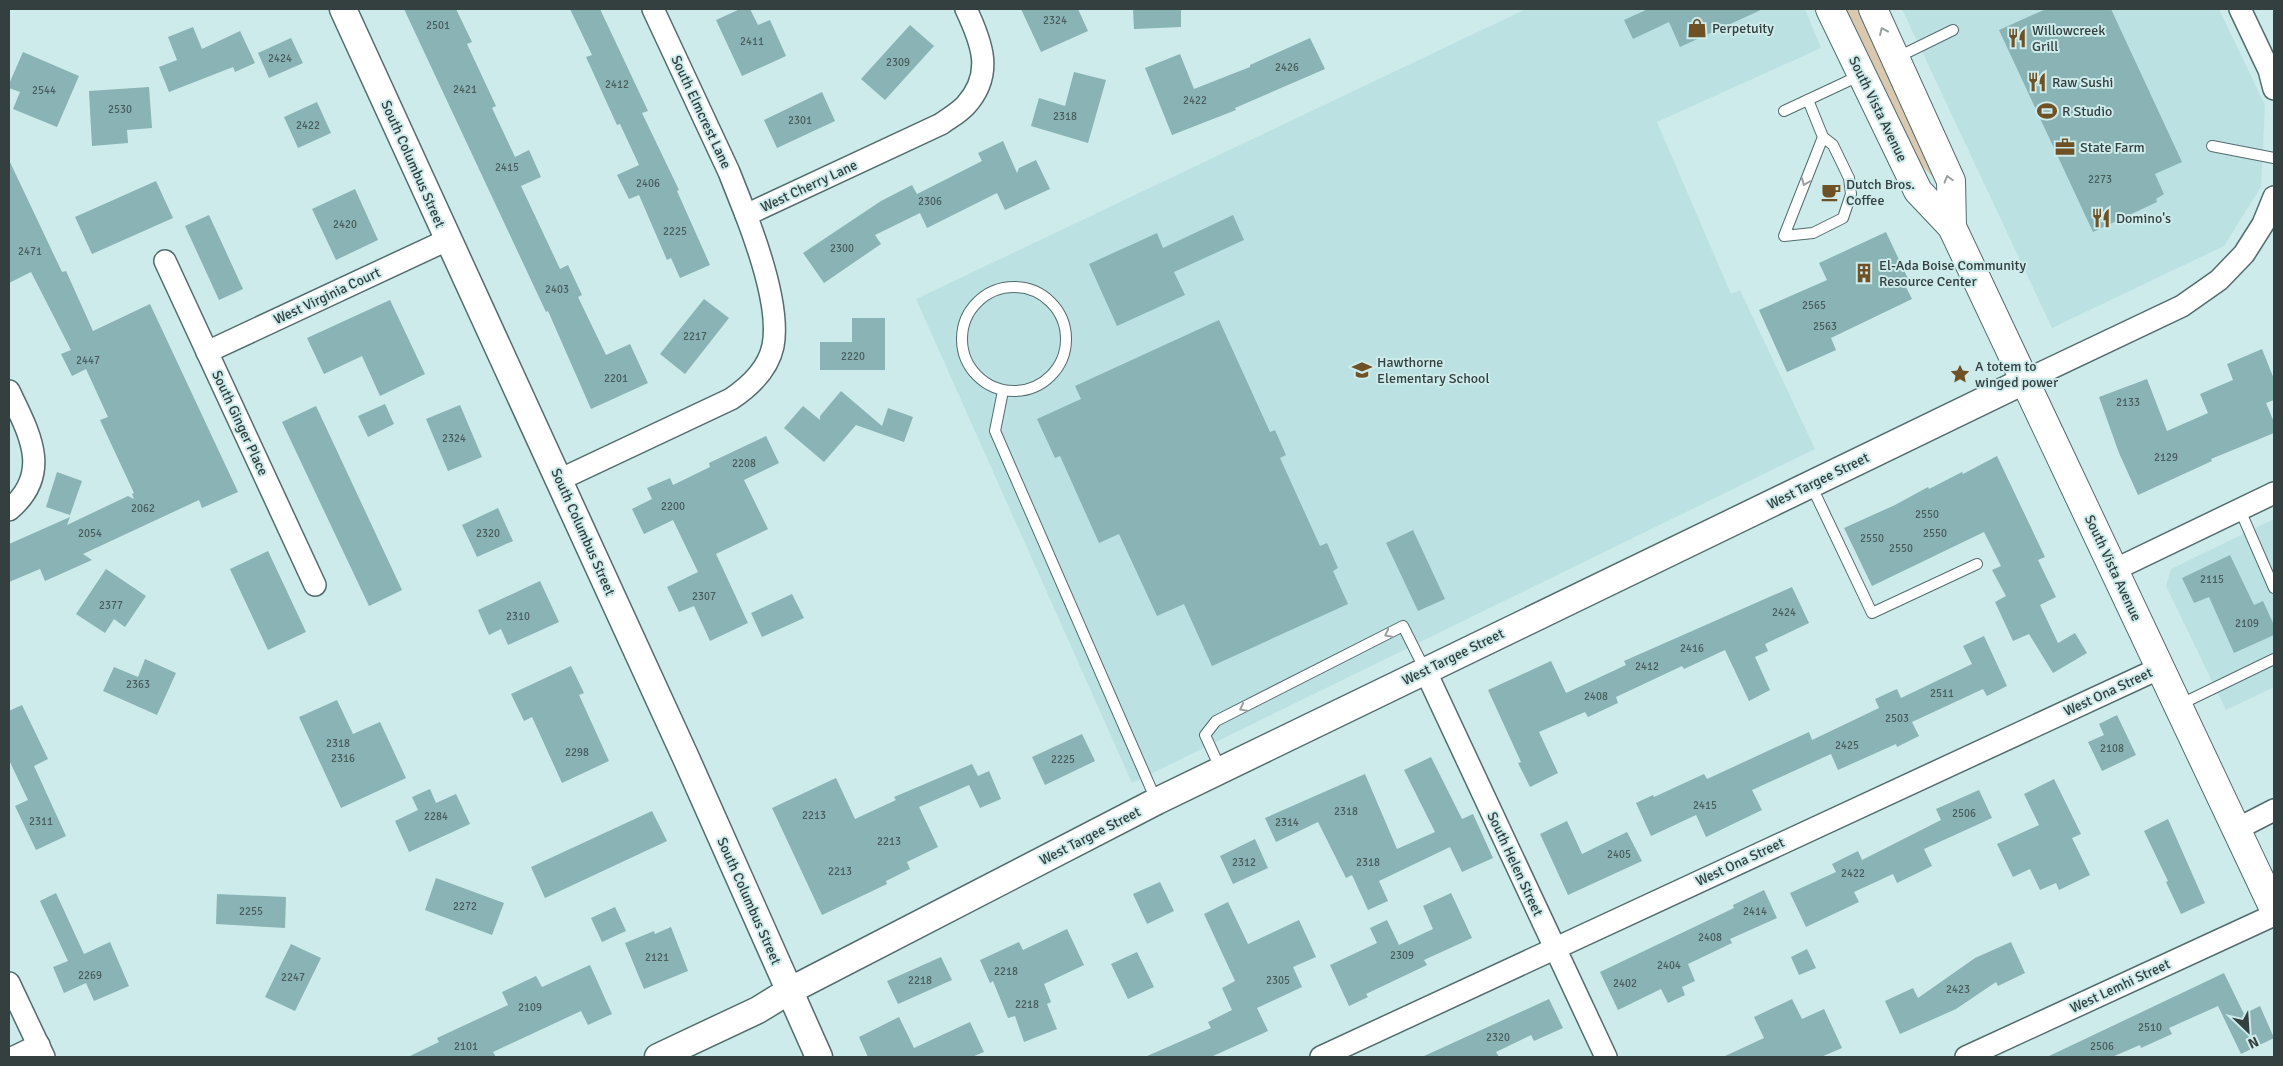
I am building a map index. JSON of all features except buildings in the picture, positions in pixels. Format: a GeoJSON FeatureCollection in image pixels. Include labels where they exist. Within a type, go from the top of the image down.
{"type":"FeatureCollection","features":[{"type":"Feature","properties":{"kind":"main road","name":"South Vista Avenue"},"geometry":{"type":"LineString","coordinates":[[1830,9],[1918,191],[1952,227],[2274,909]]}},
{"type":"Feature","properties":{"kind":"main road","name":"South Vista Avenue"},"geometry":{"type":"LineString","coordinates":[[1873,9],[1951,181],[1952,227]]}},
{"type":"Feature","properties":{"kind":"street","name":"South Columbus Street"},"geometry":{"type":"LineString","coordinates":[[343,9],[447,240],[686,758],[819,1057]]}},
{"type":"Feature","properties":{"kind":"street","name":"South Elmcrest Lane"},"geometry":{"type":"LineString","coordinates":[[653,9],[729,172],[746,215]]}},
{"type":"Feature","properties":{"kind":"street","name":"West Cherry Lane"},"geometry":{"type":"LineString","coordinates":[[559,480],[731,399],[749,387],[763,369],[773,347],[774,326],[764,262],[746,215],[941,124],[965,106],[982,81],[983,56],[977,32],[966,9]]}},
{"type":"Feature","properties":{"kind":"street"},"geometry":{"type":"LineString","coordinates":[[2240,9],[2269,70],[2274,89]]}},
{"type":"Feature","properties":{"kind":"street","name":"West Targee Street"},"geometry":{"type":"LineString","coordinates":[[658,1057],[758,1010],[789,992],[1157,801],[2182,306],[2219,280],[2244,254],[2263,224],[2274,197]]}},
{"type":"Feature","properties":{"kind":"street","name":"West Virginia Court"},"geometry":{"type":"LineString","coordinates":[[207,352],[447,240]]}},
{"type":"Feature","properties":{"kind":"street","name":"South Ginger Place"},"geometry":{"type":"LineString","coordinates":[[165,261],[316,585]]}},
{"type":"Feature","properties":{"kind":"street"},"geometry":{"type":"LineString","coordinates":[[9,391],[27,428],[35,453],[34,470],[28,487],[17,503],[9,510]]}},
{"type":"Feature","properties":{"kind":"street"},"geometry":{"type":"LineString","coordinates":[[2114,570],[2274,493]]}},
{"type":"Feature","properties":{"kind":"street","name":"West Ona Street"},"geometry":{"type":"LineString","coordinates":[[1321,1057],[2160,668]]}},
{"type":"Feature","properties":{"kind":"street","name":"South Helen Street"},"geometry":{"type":"LineString","coordinates":[[1425,670],[1606,1057]]}},
{"type":"Feature","properties":{"kind":"street"},"geometry":{"type":"LineString","coordinates":[[2237,829],[2274,810]]}},
{"type":"Feature","properties":{"kind":"street","name":"West Lemhi Street"},"geometry":{"type":"LineString","coordinates":[[1966,1057],[2274,915]]}},
{"type":"Feature","properties":{"kind":"street"},"geometry":{"type":"LineString","coordinates":[[9,983],[42,1051],[14,1057]]}},
{"type":"Feature","properties":{"kind":"lane"},"geometry":{"type":"LineString","coordinates":[[1895,58],[1953,30]]}},
{"type":"Feature","properties":{"kind":"lane"},"geometry":{"type":"LineString","coordinates":[[1784,111],[1862,75]]}},
{"type":"Feature","properties":{"kind":"lane"},"geometry":{"type":"LineString","coordinates":[[1808,100],[1823,137],[1833,145],[1849,178],[1851,194],[1843,218],[1813,233],[1784,236],[1823,137]]}},
{"type":"Feature","properties":{"kind":"lane"},"geometry":{"type":"LineString","coordinates":[[2212,146],[2274,158]]}},
{"type":"Feature","properties":{"kind":"lane"},"geometry":{"type":"LineString","coordinates":[[1020,287],[1037,292],[1051,302],[1061,315],[1066,331],[1066,348],[1060,364],[1050,377],[1036,387],[1020,391],[1003,391],[987,384],[973,372],[965,357],[961,340],[964,323],[973,307],[986,295],[1002,288],[1020,287]]}},
{"type":"Feature","properties":{"kind":"lane"},"geometry":{"type":"LineString","coordinates":[[1003,391],[995,431],[1157,801]]}},
{"type":"Feature","properties":{"kind":"lane"},"geometry":{"type":"LineString","coordinates":[[1810,484],[1872,613],[1977,564]]}},
{"type":"Feature","properties":{"kind":"lane"},"geometry":{"type":"LineString","coordinates":[[2240,510],[2274,588]]}},
{"type":"Feature","properties":{"kind":"lane"},"geometry":{"type":"LineString","coordinates":[[1221,770],[1205,734],[1216,721],[1403,626],[1425,670]]}},
{"type":"Feature","properties":{"kind":"lane"},"geometry":{"type":"LineString","coordinates":[[2178,706],[2274,659]]}},
{"type":"Feature","properties":{"kind":"shaded area","name":"Hawthorne Elementary School"},"geometry":{"type":"Polygon","coordinates":[[[1526,9],[1805,9],[1821,48],[1657,122],[1731,294],[1740,290],[1815,449],[1132,783],[916,299],[1526,9]]]}},
{"type":"Feature","properties":{"kind":"shaded area"},"geometry":{"type":"Polygon","coordinates":[[[1845,9],[1859,9],[1924,148],[1937,181],[1920,164],[1845,9]]]}},
{"type":"Feature","properties":{"kind":"shaded area"},"geometry":{"type":"Polygon","coordinates":[[[1902,9],[2219,9],[2265,105],[2261,187],[2224,246],[2052,328],[1902,9]]]}},
{"type":"Feature","properties":{"kind":"shaded area"},"geometry":{"type":"Polygon","coordinates":[[[2274,519],[2274,687],[2226,710],[2166,586],[2171,569],[2274,519]]]}},
{"type":"Feature","properties":{"kind":"place","name":"Perpetuity"},"geometry":{"type":"Point","coordinates":[1697,28]}},
{"type":"Feature","properties":{"kind":"place","name":"Willowcreek Grill"},"geometry":{"type":"Point","coordinates":[2017,38]}},
{"type":"Feature","properties":{"kind":"place","name":"Raw Sushi"},"geometry":{"type":"Point","coordinates":[2037,82]}},
{"type":"Feature","properties":{"kind":"place","name":"R Studio"},"geometry":{"type":"Point","coordinates":[2047,111]}},
{"type":"Feature","properties":{"kind":"place","name":"State Farm"},"geometry":{"type":"Point","coordinates":[2065,147]}},
{"type":"Feature","properties":{"kind":"place","name":"Dutch Bros. Coffee"},"geometry":{"type":"Point","coordinates":[1831,192]}},
{"type":"Feature","properties":{"kind":"place","name":"Domino's"},"geometry":{"type":"Point","coordinates":[2101,218]}},
{"type":"Feature","properties":{"kind":"place","name":"El-Ada Boise Community Resource Center"},"geometry":{"type":"Point","coordinates":[1864,273]}},
{"type":"Feature","properties":{"kind":"place","name":"Hawthorne Elementary School"},"geometry":{"type":"Point","coordinates":[1362,370]}},
{"type":"Feature","properties":{"kind":"place","name":"A totem to winged power"},"geometry":{"type":"Point","coordinates":[1960,374]}}]}
